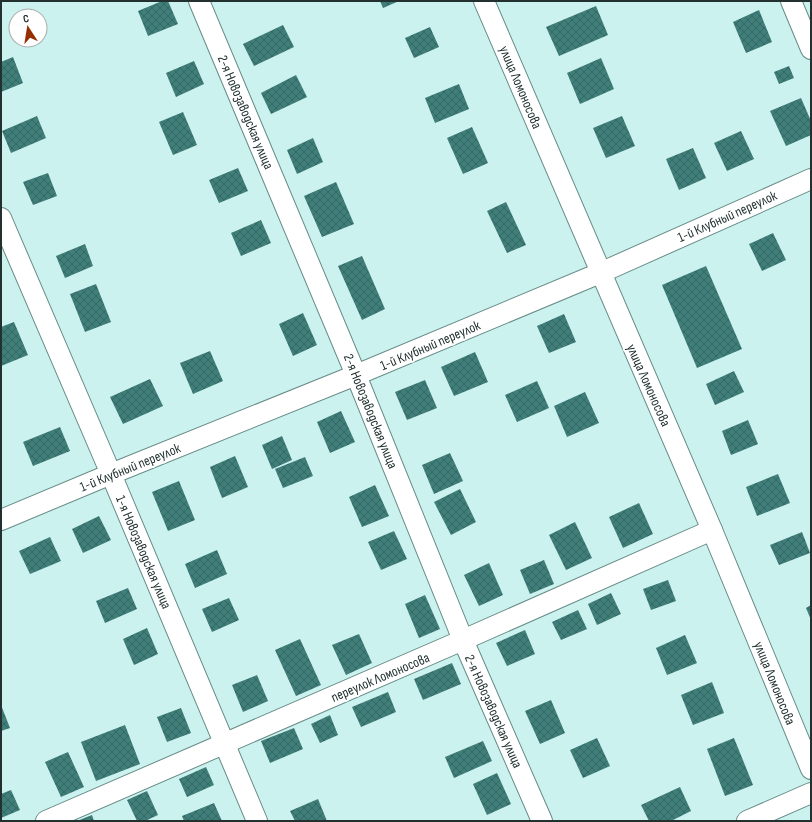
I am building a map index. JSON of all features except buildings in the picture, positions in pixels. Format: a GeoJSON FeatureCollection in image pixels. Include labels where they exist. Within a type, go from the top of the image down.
{"type":"FeatureCollection","features":[{"type":"Feature","properties":{"kind":"street","name":"2-я Новозаводская улица"},"geometry":{"type":"LineString","coordinates":[[199,1],[356,376],[463,640],[542,821]]}},
{"type":"Feature","properties":{"kind":"street","name":"улица Ломоносова"},"geometry":{"type":"LineString","coordinates":[[484,1],[712,530],[811,769]]}},
{"type":"Feature","properties":{"kind":"street"},"geometry":{"type":"LineString","coordinates":[[791,1],[811,49]]}},
{"type":"Feature","properties":{"kind":"street","name":"1-й Клубный переулок"},"geometry":{"type":"LineString","coordinates":[[1,520],[111,474],[356,376],[600,273],[811,179]]}},
{"type":"Feature","properties":{"kind":"street","name":"1-я Новозаводская улица"},"geometry":{"type":"LineString","coordinates":[[1,218],[111,474],[257,821]]}},
{"type":"Feature","properties":{"kind":"street","name":"переулок Ломоносова"},"geometry":{"type":"LineString","coordinates":[[46,821],[712,530]]}},
{"type":"Feature","properties":{"kind":"street"},"geometry":{"type":"LineString","coordinates":[[747,821],[811,793]]}}]}
